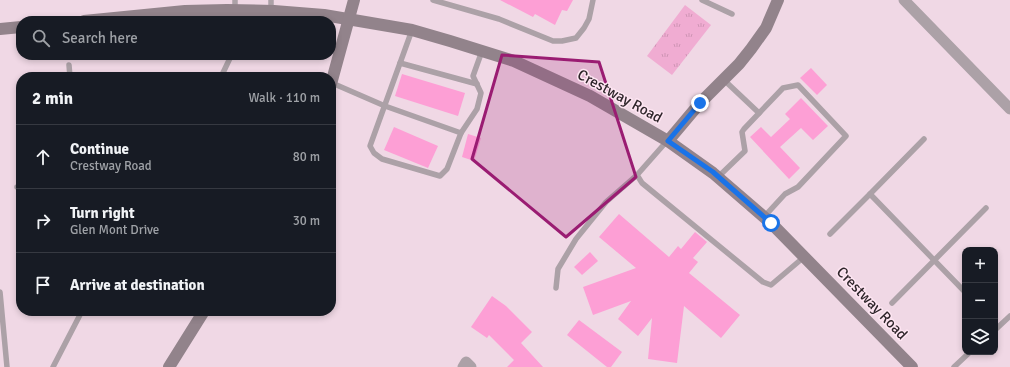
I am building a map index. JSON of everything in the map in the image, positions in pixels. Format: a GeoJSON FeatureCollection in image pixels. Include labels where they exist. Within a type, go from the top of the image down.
{"type":"FeatureCollection","features":[{"type":"Feature","properties":{"kind":"main road"},"geometry":{"type":"LineString","coordinates":[[334,72],[354,0]]}},
{"type":"Feature","properties":{"kind":"main road"},"geometry":{"type":"LineString","coordinates":[[668,141],[700,103],[739,64],[766,28],[778,0]]}},
{"type":"Feature","properties":{"kind":"main road","name":"Crestway Road"},"geometry":{"type":"LineString","coordinates":[[134,16],[235,5],[271,5],[329,16]]}},
{"type":"Feature","properties":{"kind":"main road","name":"Crestway Road"},"geometry":{"type":"LineString","coordinates":[[336,18],[412,30],[514,61],[590,96],[668,141],[718,177],[764,216],[912,367]]}},
{"type":"Feature","properties":{"kind":"main road"},"geometry":{"type":"LineString","coordinates":[[0,29],[16,27]]}},
{"type":"Feature","properties":{"kind":"main road"},"geometry":{"type":"LineString","coordinates":[[169,367],[201,316]]}},
{"type":"Feature","properties":{"kind":"street"},"geometry":{"type":"LineString","coordinates":[[904,0],[1010,109]]}},
{"type":"Feature","properties":{"kind":"lane"},"geometry":{"type":"LineString","coordinates":[[433,0],[499,19],[553,41],[576,38],[584,28],[592,9],[593,0]]}},
{"type":"Feature","properties":{"kind":"lane"},"geometry":{"type":"LineString","coordinates":[[702,0],[732,14]]}},
{"type":"Feature","properties":{"kind":"lane"},"geometry":{"type":"LineString","coordinates":[[412,30],[370,146],[374,153],[382,159],[440,176],[447,169],[461,132],[477,109],[481,93],[473,76],[482,51]]}},
{"type":"Feature","properties":{"kind":"lane"},"geometry":{"type":"LineString","coordinates":[[223,72],[229,60]]}},
{"type":"Feature","properties":{"kind":"lane"},"geometry":{"type":"LineString","coordinates":[[400,63],[477,84]]}},
{"type":"Feature","properties":{"kind":"lane"},"geometry":{"type":"LineString","coordinates":[[69,66],[70,72]]}},
{"type":"Feature","properties":{"kind":"lane"},"geometry":{"type":"LineString","coordinates":[[724,80],[759,112]]}},
{"type":"Feature","properties":{"kind":"lane"},"geometry":{"type":"LineString","coordinates":[[336,85],[385,106],[461,132]]}},
{"type":"Feature","properties":{"kind":"lane"},"geometry":{"type":"LineString","coordinates":[[718,177],[745,151],[742,132],[759,112],[783,88],[798,85],[846,136],[798,187],[785,194],[764,216]]}},
{"type":"Feature","properties":{"kind":"lane"},"geometry":{"type":"LineString","coordinates":[[830,234],[924,139]]}},
{"type":"Feature","properties":{"kind":"lane"},"geometry":{"type":"LineString","coordinates":[[556,288],[558,269],[576,239],[606,202],[637,175],[668,141]]}},
{"type":"Feature","properties":{"kind":"lane"},"geometry":{"type":"LineString","coordinates":[[637,175],[642,183],[763,282],[771,285],[804,257]]}},
{"type":"Feature","properties":{"kind":"lane"},"geometry":{"type":"LineString","coordinates":[[870,194],[962,289]]}},
{"type":"Feature","properties":{"kind":"lane"},"geometry":{"type":"LineString","coordinates":[[892,303],[986,208]]}},
{"type":"Feature","properties":{"kind":"lane"},"geometry":{"type":"LineString","coordinates":[[0,292],[7,367]]}},
{"type":"Feature","properties":{"kind":"lane"},"geometry":{"type":"LineString","coordinates":[[53,367],[79,316]]}},
{"type":"Feature","properties":{"kind":"lane"},"geometry":{"type":"LineString","coordinates":[[998,325],[1010,316]]}},
{"type":"Feature","properties":{"kind":"lane"},"geometry":{"type":"LineString","coordinates":[[954,367],[967,355]]}},
{"type":"Feature","properties":{"kind":"highlighted area"},"geometry":{"type":"Polygon","coordinates":[[[502,55],[599,62],[636,177],[566,237],[472,159],[502,55]]]}},
{"type":"Feature","properties":{"kind":"green space"},"geometry":{"type":"Polygon","coordinates":[[[685,5],[711,25],[672,75],[647,56],[685,5]]]}},
{"type":"Feature","properties":{"kind":"building"},"geometry":{"type":"Polygon","coordinates":[[[500,0],[573,0],[567,11],[562,10],[555,25],[535,14],[533,17],[500,0]]]}},
{"type":"Feature","properties":{"kind":"building"},"geometry":{"type":"Polygon","coordinates":[[[811,68],[827,85],[817,95],[800,78],[811,68]]]}},
{"type":"Feature","properties":{"kind":"building"},"geometry":{"type":"Polygon","coordinates":[[[402,74],[465,93],[458,116],[395,96],[402,74]]]}},
{"type":"Feature","properties":{"kind":"building"},"geometry":{"type":"Polygon","coordinates":[[[801,98],[828,126],[813,140],[801,128],[780,147],[800,168],[789,179],[750,137],[761,127],[771,137],[790,119],[785,114],[801,98]]]}},
{"type":"Feature","properties":{"kind":"building"},"geometry":{"type":"Polygon","coordinates":[[[394,127],[438,146],[428,168],[384,150],[394,127]]]}},
{"type":"Feature","properties":{"kind":"building"},"geometry":{"type":"Polygon","coordinates":[[[468,134],[481,138],[474,161],[462,157],[468,134]]]}},
{"type":"Feature","properties":{"kind":"building"},"geometry":{"type":"Polygon","coordinates":[[[619,214],[669,257],[678,246],[681,249],[695,232],[707,242],[693,258],[698,262],[689,273],[740,315],[721,338],[684,306],[677,363],[648,359],[652,318],[638,336],[618,319],[631,301],[593,315],[583,287],[636,268],[599,237],[619,214]]]}},
{"type":"Feature","properties":{"kind":"building"},"geometry":{"type":"Polygon","coordinates":[[[590,252],[598,261],[582,275],[574,267],[590,252]]]}},
{"type":"Feature","properties":{"kind":"building"},"geometry":{"type":"Polygon","coordinates":[[[492,296],[506,306],[532,332],[521,343],[543,367],[507,367],[514,360],[489,335],[487,338],[471,327],[492,296]]]}},
{"type":"Feature","properties":{"kind":"building"},"geometry":{"type":"Polygon","coordinates":[[[579,320],[622,352],[611,367],[607,367],[567,335],[579,320]]]}},
{"type":"Feature","properties":{"kind":"route"},"geometry":{"type":"LineString","coordinates":[[700,103],[668,141],[713,172],[771,223]]}}]}
